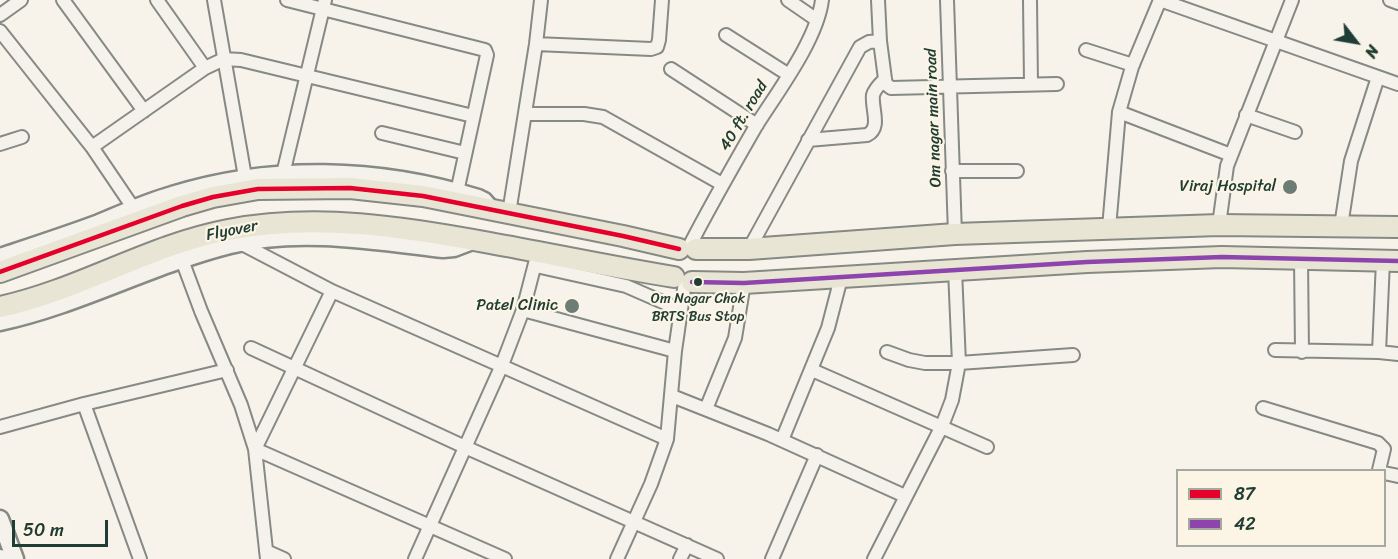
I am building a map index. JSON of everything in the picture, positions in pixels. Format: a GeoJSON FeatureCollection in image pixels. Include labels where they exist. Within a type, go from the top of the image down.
{"type":"FeatureCollection","features":[{"type":"Feature","properties":{"kind":"highway"},"geometry":{"type":"LineString","coordinates":[[0,272],[251,183],[350,188],[423,196],[688,249],[701,254],[705,267],[703,273],[684,280],[670,271],[670,259],[688,249],[748,249],[955,234],[1109,228],[1219,225],[1398,227]]}},
{"type":"Feature","properties":{"kind":"highway","name":"Flyover"},"geometry":{"type":"LineString","coordinates":[[0,307],[59,289],[177,243],[226,230],[262,224],[345,223],[416,229],[475,240],[537,259],[684,280],[744,283],[1222,256],[1390,261]]}},
{"type":"Feature","properties":{"kind":"main road"},"geometry":{"type":"LineString","coordinates":[[0,257],[188,190],[251,183],[284,174],[349,174],[399,178],[478,198],[500,211]]}},
{"type":"Feature","properties":{"kind":"main road"},"geometry":{"type":"LineString","coordinates":[[0,322],[27,316],[182,260],[240,243],[309,237],[375,241],[443,249],[454,248],[475,240]]}},
{"type":"Feature","properties":{"kind":"main road"},"geometry":{"type":"LineString","coordinates":[[0,519],[15,559]]}},
{"type":"Feature","properties":{"kind":"street"},"geometry":{"type":"LineString","coordinates":[[0,15],[21,0]]}},
{"type":"Feature","properties":{"kind":"street"},"geometry":{"type":"LineString","coordinates":[[63,0],[144,111]]}},
{"type":"Feature","properties":{"kind":"street"},"geometry":{"type":"LineString","coordinates":[[158,0],[205,68]]}},
{"type":"Feature","properties":{"kind":"street"},"geometry":{"type":"LineString","coordinates":[[214,0],[224,60],[251,183]]}},
{"type":"Feature","properties":{"kind":"street"},"geometry":{"type":"LineString","coordinates":[[287,0],[324,4],[485,50],[487,55],[457,192]]}},
{"type":"Feature","properties":{"kind":"street"},"geometry":{"type":"LineString","coordinates":[[500,211],[526,114],[541,0]]}},
{"type":"Feature","properties":{"kind":"street"},"geometry":{"type":"LineString","coordinates":[[536,44],[651,49],[657,47],[660,40],[662,0]]}},
{"type":"Feature","properties":{"kind":"street"},"geometry":{"type":"LineString","coordinates":[[788,0],[818,20]]}},
{"type":"Feature","properties":{"kind":"street","name":"40 ft. road"},"geometry":{"type":"LineString","coordinates":[[688,249],[722,184],[789,75],[818,20],[822,0]]}},
{"type":"Feature","properties":{"kind":"street"},"geometry":{"type":"LineString","coordinates":[[878,0],[885,79],[886,84],[891,88],[1057,84]]}},
{"type":"Feature","properties":{"kind":"street","name":"Om nagar main road"},"geometry":{"type":"LineString","coordinates":[[947,0],[955,234]]}},
{"type":"Feature","properties":{"kind":"street"},"geometry":{"type":"LineString","coordinates":[[1030,0],[1031,84]]}},
{"type":"Feature","properties":{"kind":"street"},"geometry":{"type":"LineString","coordinates":[[1109,228],[1119,112],[1133,65],[1160,0],[1398,84]]}},
{"type":"Feature","properties":{"kind":"street"},"geometry":{"type":"LineString","coordinates":[[1219,225],[1224,183],[1231,155],[1292,0]]}},
{"type":"Feature","properties":{"kind":"street"},"geometry":{"type":"LineString","coordinates":[[1390,0],[1398,3]]}},
{"type":"Feature","properties":{"kind":"street"},"geometry":{"type":"LineString","coordinates":[[284,174],[324,4]]}},
{"type":"Feature","properties":{"kind":"street"},"geometry":{"type":"LineString","coordinates":[[0,31],[92,147],[134,209]]}},
{"type":"Feature","properties":{"kind":"street"},"geometry":{"type":"LineString","coordinates":[[726,35],[789,75]]}},
{"type":"Feature","properties":{"kind":"street"},"geometry":{"type":"LineString","coordinates":[[748,249],[860,47],[869,42],[880,41]]}},
{"type":"Feature","properties":{"kind":"street"},"geometry":{"type":"LineString","coordinates":[[1086,50],[1133,65]]}},
{"type":"Feature","properties":{"kind":"street"},"geometry":{"type":"LineString","coordinates":[[92,147],[205,68],[224,60],[241,60],[472,116]]}},
{"type":"Feature","properties":{"kind":"street"},"geometry":{"type":"LineString","coordinates":[[671,69],[757,125]]}},
{"type":"Feature","properties":{"kind":"street"},"geometry":{"type":"LineString","coordinates":[[1341,225],[1351,161],[1378,77]]}},
{"type":"Feature","properties":{"kind":"street"},"geometry":{"type":"LineString","coordinates":[[808,140],[872,133],[874,127],[873,95],[885,79]]}},
{"type":"Feature","properties":{"kind":"street"},"geometry":{"type":"LineString","coordinates":[[1119,112],[1231,155]]}},
{"type":"Feature","properties":{"kind":"street"},"geometry":{"type":"LineString","coordinates":[[526,114],[603,117],[722,184]]}},
{"type":"Feature","properties":{"kind":"street"},"geometry":{"type":"LineString","coordinates":[[1246,115],[1295,132]]}},
{"type":"Feature","properties":{"kind":"street"},"geometry":{"type":"LineString","coordinates":[[382,133],[465,153]]}},
{"type":"Feature","properties":{"kind":"street"},"geometry":{"type":"LineString","coordinates":[[0,144],[22,137]]}},
{"type":"Feature","properties":{"kind":"street"},"geometry":{"type":"LineString","coordinates":[[952,171],[1017,171]]}},
{"type":"Feature","properties":{"kind":"street"},"geometry":{"type":"LineString","coordinates":[[240,243],[332,291],[667,439]]}},
{"type":"Feature","properties":{"kind":"street"},"geometry":{"type":"LineString","coordinates":[[1301,258],[1302,352]]}},
{"type":"Feature","properties":{"kind":"street"},"geometry":{"type":"LineString","coordinates":[[415,559],[502,365],[524,310],[537,259],[626,286],[681,309]]}},
{"type":"Feature","properties":{"kind":"street"},"geometry":{"type":"LineString","coordinates":[[182,260],[227,370],[255,449],[266,555],[284,559]]}},
{"type":"Feature","properties":{"kind":"street"},"geometry":{"type":"LineString","coordinates":[[1379,352],[1390,261]]}},
{"type":"Feature","properties":{"kind":"street"},"geometry":{"type":"LineString","coordinates":[[874,559],[942,426],[952,400],[959,363],[955,270]]}},
{"type":"Feature","properties":{"kind":"street"},"geometry":{"type":"LineString","coordinates":[[782,440],[828,328],[841,278]]}},
{"type":"Feature","properties":{"kind":"street"},"geometry":{"type":"LineString","coordinates":[[617,559],[651,484],[667,439],[684,280]]}},
{"type":"Feature","properties":{"kind":"street"},"geometry":{"type":"LineString","coordinates":[[706,409],[735,338],[744,283]]}},
{"type":"Feature","properties":{"kind":"street"},"geometry":{"type":"LineString","coordinates":[[255,449],[332,291]]}},
{"type":"Feature","properties":{"kind":"street"},"geometry":{"type":"LineString","coordinates":[[524,310],[675,351]]}},
{"type":"Feature","properties":{"kind":"street"},"geometry":{"type":"LineString","coordinates":[[251,348],[465,447],[717,559]]}},
{"type":"Feature","properties":{"kind":"street"},"geometry":{"type":"LineString","coordinates":[[1275,350],[1398,354]]}},
{"type":"Feature","properties":{"kind":"street"},"geometry":{"type":"LineString","coordinates":[[887,352],[925,363],[959,363],[1073,355]]}},
{"type":"Feature","properties":{"kind":"street"},"geometry":{"type":"LineString","coordinates":[[0,427],[84,404],[227,370]]}},
{"type":"Feature","properties":{"kind":"street"},"geometry":{"type":"LineString","coordinates":[[812,370],[987,447]]}},
{"type":"Feature","properties":{"kind":"street"},"geometry":{"type":"LineString","coordinates":[[672,396],[782,440],[906,496]]}},
{"type":"Feature","properties":{"kind":"street"},"geometry":{"type":"LineString","coordinates":[[84,404],[140,559]]}},
{"type":"Feature","properties":{"kind":"street"},"geometry":{"type":"LineString","coordinates":[[1263,408],[1382,445],[1384,449],[1379,469]]}},
{"type":"Feature","properties":{"kind":"street"},"geometry":{"type":"LineString","coordinates":[[255,449],[505,559]]}},
{"type":"Feature","properties":{"kind":"street"},"geometry":{"type":"LineString","coordinates":[[772,559],[817,455]]}},
{"type":"Feature","properties":{"kind":"street"},"geometry":{"type":"LineString","coordinates":[[680,559],[687,545]]}},
{"type":"Feature","properties":{"kind":"transit line","name":"87"},"geometry":{"type":"LineString","coordinates":[[0,272],[182,206],[213,197],[258,189],[350,188],[423,196],[679,249]]}},
{"type":"Feature","properties":{"kind":"transit line","name":"42"},"geometry":{"type":"LineString","coordinates":[[692,282],[744,283],[1087,262],[1222,257],[1398,261]]}},
{"type":"Feature","properties":{"kind":"place","name":"Viraj Hospital"},"geometry":{"type":"Point","coordinates":[1290,187]}},
{"type":"Feature","properties":{"kind":"place","name":"Om Nagar Chok BRTS Bus Stop"},"geometry":{"type":"Point","coordinates":[698,282]}},
{"type":"Feature","properties":{"kind":"place","name":"Patel Clinic"},"geometry":{"type":"Point","coordinates":[572,306]}}]}
